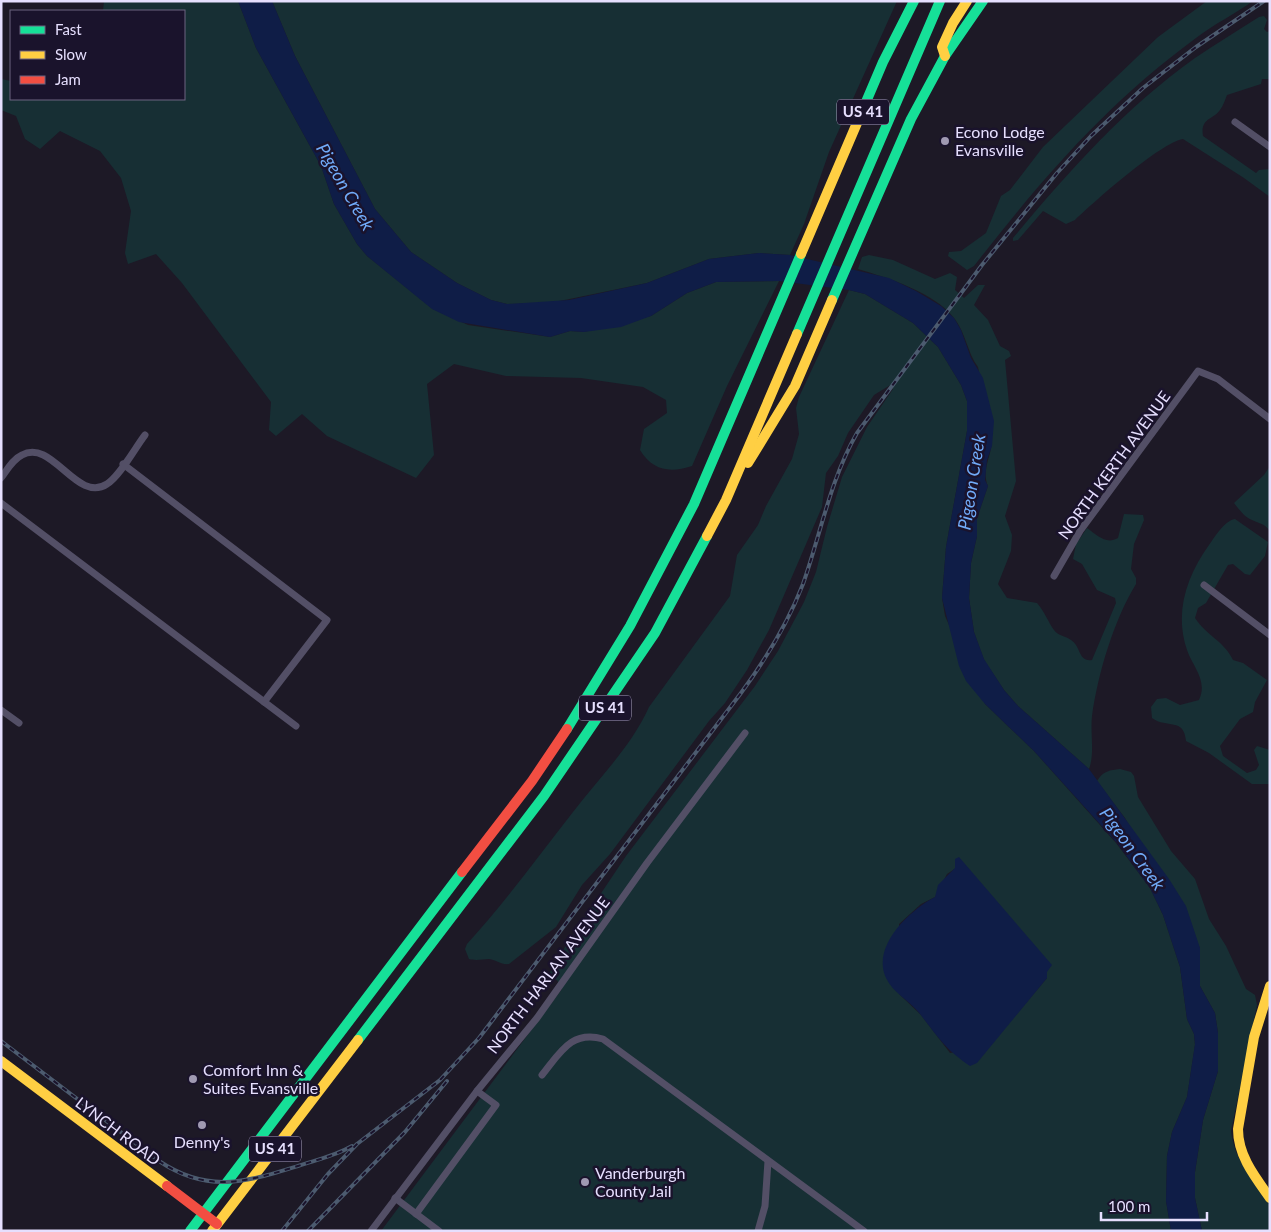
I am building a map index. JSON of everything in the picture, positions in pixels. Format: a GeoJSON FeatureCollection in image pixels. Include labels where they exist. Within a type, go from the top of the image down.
{"type":"FeatureCollection","features":[{"type":"Feature","properties":{"kind":"main road","name":"US 41"},"geometry":{"type":"LineString","coordinates":[[190,1231],[508,814],[575,718],[630,626],[679,534],[713,461],[884,62],[914,1]]}},
{"type":"Feature","properties":{"kind":"main road","name":"US 41"},"geometry":{"type":"LineString","coordinates":[[214,1228],[544,796],[593,727],[655,633],[726,500],[940,1]]}},
{"type":"Feature","properties":{"kind":"main road"},"geometry":{"type":"LineString","coordinates":[[945,56],[942,47],[946,35],[967,1]]}},
{"type":"Feature","properties":{"kind":"main road"},"geometry":{"type":"LineString","coordinates":[[726,500],[795,386],[911,119],[945,56],[983,1]]}},
{"type":"Feature","properties":{"kind":"main road"},"geometry":{"type":"LineString","coordinates":[[1270,986],[1266,1009],[1239,1107],[1237,1134],[1244,1157],[1270,1198]]}},
{"type":"Feature","properties":{"kind":"main road","name":"LYNCH ROAD"},"geometry":{"type":"LineString","coordinates":[[1,1061],[203,1214],[214,1228]]}},
{"type":"Feature","properties":{"kind":"street"},"geometry":{"type":"LineString","coordinates":[[1235,122],[1269,145]]}},
{"type":"Feature","properties":{"kind":"street","name":"NORTH KERTH AVENUE"},"geometry":{"type":"LineString","coordinates":[[1054,576],[1080,530],[1198,371],[1218,379],[1270,419]]}},
{"type":"Feature","properties":{"kind":"street"},"geometry":{"type":"LineString","coordinates":[[1,478],[18,457],[28,452],[45,456],[81,483],[92,487],[99,487],[108,483],[145,435]]}},
{"type":"Feature","properties":{"kind":"street"},"geometry":{"type":"LineString","coordinates":[[123,464],[327,620],[264,702]]}},
{"type":"Feature","properties":{"kind":"street"},"geometry":{"type":"LineString","coordinates":[[1,503],[296,726]]}},
{"type":"Feature","properties":{"kind":"street"},"geometry":{"type":"LineString","coordinates":[[1204,585],[1270,635]]}},
{"type":"Feature","properties":{"kind":"street"},"geometry":{"type":"LineString","coordinates":[[1,710],[19,723]]}},
{"type":"Feature","properties":{"kind":"street","name":"NORTH HARLAN AVENUE"},"geometry":{"type":"LineString","coordinates":[[371,1231],[477,1091],[536,1018],[647,863],[745,733]]}},
{"type":"Feature","properties":{"kind":"street"},"geometry":{"type":"LineString","coordinates":[[542,1075],[566,1045],[590,1035],[603,1039],[864,1231]]}},
{"type":"Feature","properties":{"kind":"street"},"geometry":{"type":"LineString","coordinates":[[416,1214],[496,1105],[477,1091]]}},
{"type":"Feature","properties":{"kind":"street"},"geometry":{"type":"LineString","coordinates":[[758,1231],[765,1206],[768,1161]]}},
{"type":"Feature","properties":{"kind":"street"},"geometry":{"type":"LineString","coordinates":[[395,1198],[439,1231]]}},
{"type":"Feature","properties":{"kind":"green space"},"geometry":{"type":"Polygon","coordinates":[[[104,1],[238,1],[256,48],[321,166],[334,204],[357,244],[367,256],[433,309],[468,325],[550,337],[570,331],[584,332],[651,316],[687,293],[716,282],[779,281],[727,386],[692,466],[669,470],[656,466],[640,450],[644,429],[667,413],[666,400],[643,387],[581,378],[506,376],[454,364],[427,384],[434,455],[416,478],[327,436],[302,414],[276,436],[269,430],[271,402],[182,283],[156,254],[128,264],[125,253],[131,211],[121,178],[100,151],[60,131],[40,149],[25,139],[16,116],[1,110],[1,79],[10,81],[10,100],[185,100],[185,10],[103,10],[104,1]]]}},
{"type":"Feature","properties":{"kind":"green space"},"geometry":{"type":"Polygon","coordinates":[[[272,1],[897,1],[829,152],[804,224],[790,255],[759,253],[709,259],[647,283],[550,303],[507,304],[491,300],[457,283],[411,252],[375,209],[295,56],[272,1]]]}},
{"type":"Feature","properties":{"kind":"green space"},"geometry":{"type":"Polygon","coordinates":[[[1207,1],[1253,1],[1203,33],[1163,63],[1104,116],[1050,173],[974,266],[967,270],[948,256],[949,252],[961,251],[986,233],[1001,196],[1010,190],[1043,147],[1158,37],[1207,1]]]}},
{"type":"Feature","properties":{"kind":"green space"},"geometry":{"type":"Polygon","coordinates":[[[1264,16],[1267,20],[1264,29],[1267,32],[1270,31],[1270,79],[1262,79],[1261,84],[1227,95],[1220,110],[1205,122],[1203,136],[1256,173],[1259,170],[1270,169],[1270,197],[1183,139],[1144,161],[1075,220],[1066,224],[1043,211],[1018,240],[1013,241],[1013,238],[1076,165],[1121,119],[1195,58],[1259,17],[1264,16]]]}},
{"type":"Feature","properties":{"kind":"green space"},"geometry":{"type":"Polygon","coordinates":[[[869,255],[893,260],[935,279],[950,273],[957,277],[955,290],[964,298],[978,285],[985,285],[974,305],[988,320],[1000,346],[1009,351],[1011,356],[1005,360],[1016,481],[1005,516],[1012,535],[1011,551],[998,584],[1007,598],[1037,603],[1056,632],[1074,643],[1084,659],[1092,660],[1116,603],[1115,598],[1097,590],[1082,564],[1073,559],[1076,544],[1087,528],[1106,540],[1114,540],[1118,538],[1124,514],[1143,515],[1144,520],[1134,544],[1131,569],[1136,578],[1136,584],[1114,630],[1098,682],[1092,716],[1092,756],[1089,769],[1018,706],[1004,690],[984,660],[974,632],[969,598],[971,563],[977,536],[977,518],[988,486],[986,471],[991,448],[989,421],[978,367],[958,324],[945,309],[923,293],[910,287],[858,269],[862,257],[869,255]]]}},
{"type":"Feature","properties":{"kind":"green space"},"geometry":{"type":"Polygon","coordinates":[[[849,290],[865,294],[913,323],[938,347],[961,385],[967,401],[967,431],[946,547],[942,598],[945,616],[985,704],[1034,751],[1116,843],[1150,888],[1163,915],[1180,967],[1187,1019],[1194,1034],[1195,1045],[1187,1097],[1172,1132],[1167,1156],[1166,1201],[1171,1231],[381,1231],[562,989],[557,980],[552,979],[549,975],[553,965],[626,856],[755,686],[778,651],[804,602],[816,572],[842,477],[867,427],[893,389],[892,384],[874,395],[848,433],[838,456],[826,473],[822,507],[769,630],[747,670],[725,703],[709,721],[610,854],[582,885],[556,927],[509,964],[489,959],[469,959],[465,949],[467,944],[508,896],[624,749],[642,722],[649,707],[730,596],[737,555],[758,525],[766,506],[792,459],[799,434],[796,408],[799,397],[849,290]],[[956,868],[947,874],[935,897],[921,904],[899,924],[899,994],[921,1015],[950,1053],[988,1048],[1047,978],[956,868]]]}},
{"type":"Feature","properties":{"kind":"green space"},"geometry":{"type":"Polygon","coordinates":[[[1270,466],[1270,531],[1264,525],[1249,519],[1234,503],[1264,475],[1270,466]]]}},
{"type":"Feature","properties":{"kind":"green space"},"geometry":{"type":"Polygon","coordinates":[[[1235,519],[1268,542],[1265,556],[1250,575],[1245,574],[1233,564],[1228,565],[1206,603],[1198,608],[1195,618],[1225,648],[1233,660],[1243,663],[1267,680],[1255,702],[1253,712],[1240,719],[1220,746],[1223,756],[1247,773],[1256,770],[1259,765],[1254,750],[1257,746],[1270,750],[1270,784],[1252,784],[1209,753],[1186,741],[1185,734],[1178,726],[1163,723],[1152,718],[1151,707],[1157,699],[1166,698],[1180,705],[1199,700],[1202,687],[1201,680],[1187,650],[1183,636],[1182,608],[1189,582],[1201,557],[1224,526],[1235,519]]]}},
{"type":"Feature","properties":{"kind":"green space"},"geometry":{"type":"Polygon","coordinates":[[[1120,769],[1131,772],[1134,776],[1138,797],[1171,851],[1195,879],[1209,919],[1226,946],[1246,989],[1255,995],[1257,1005],[1231,1131],[1233,1143],[1241,1162],[1269,1204],[1270,1231],[1202,1231],[1195,1198],[1195,1172],[1203,1120],[1218,1071],[1218,1033],[1215,1013],[1200,986],[1200,948],[1125,818],[1097,781],[1107,772],[1120,769]]]}},
{"type":"Feature","properties":{"kind":"water","name":"Pigeon Creek"},"geometry":{"type":"Polygon","coordinates":[[[238,1],[272,1],[295,56],[375,209],[411,252],[457,283],[491,300],[507,304],[569,300],[647,283],[709,259],[759,253],[790,255],[889,278],[941,306],[954,318],[961,330],[971,358],[983,378],[994,421],[992,446],[987,460],[985,480],[988,486],[977,518],[977,536],[971,563],[969,598],[974,632],[984,659],[1004,690],[1018,706],[1089,769],[1169,879],[1186,906],[1200,948],[1200,986],[1215,1013],[1218,1033],[1218,1071],[1203,1120],[1195,1172],[1195,1198],[1202,1231],[1171,1231],[1166,1201],[1167,1156],[1172,1132],[1187,1097],[1195,1044],[1194,1034],[1187,1019],[1180,967],[1163,915],[1150,888],[1117,843],[1034,751],[985,704],[966,681],[959,666],[942,598],[946,547],[967,431],[967,401],[961,385],[938,347],[913,323],[865,294],[849,290],[779,281],[716,282],[687,293],[651,316],[621,327],[584,332],[570,331],[550,337],[459,322],[432,309],[367,256],[357,244],[334,204],[321,166],[256,48],[238,1]]]}},
{"type":"Feature","properties":{"kind":"water"},"geometry":{"type":"Polygon","coordinates":[[[959,857],[1052,965],[1047,972],[1047,978],[977,1063],[970,1066],[948,1048],[916,1009],[893,988],[886,978],[883,966],[888,942],[896,930],[915,911],[935,897],[938,885],[955,868],[955,859],[959,857]]]}},
{"type":"Feature","properties":{"kind":"railway"},"geometry":{"type":"LineString","coordinates":[[282,1231],[328,1174],[357,1144],[440,1080],[479,1038],[741,693],[776,640],[797,598],[833,488],[857,433],[982,265],[1057,173],[1091,136],[1143,88],[1196,47],[1264,1]]}},
{"type":"Feature","properties":{"kind":"railway"},"geometry":{"type":"LineString","coordinates":[[1,1041],[159,1161],[194,1178],[227,1182],[261,1177],[319,1160],[352,1146]]}},
{"type":"Feature","properties":{"kind":"railway"},"geometry":{"type":"LineString","coordinates":[[308,1231],[405,1132],[447,1081]]}},
{"type":"Feature","properties":{"kind":"traffic: fast"},"geometry":{"type":"LineString","coordinates":[[863,109],[883,62],[914,1]]}},
{"type":"Feature","properties":{"kind":"traffic: fast"},"geometry":{"type":"LineString","coordinates":[[797,334],[940,1]]}},
{"type":"Feature","properties":{"kind":"traffic: fast"},"geometry":{"type":"LineString","coordinates":[[945,56],[983,1]]}},
{"type":"Feature","properties":{"kind":"traffic: fast"},"geometry":{"type":"LineString","coordinates":[[832,300],[911,119],[945,56]]}},
{"type":"Feature","properties":{"kind":"traffic: fast"},"geometry":{"type":"LineString","coordinates":[[567,729],[630,626],[694,504],[801,254]]}},
{"type":"Feature","properties":{"kind":"traffic: fast"},"geometry":{"type":"LineString","coordinates":[[358,1040],[544,796],[655,633],[707,536]]}},
{"type":"Feature","properties":{"kind":"traffic: fast"},"geometry":{"type":"LineString","coordinates":[[190,1231],[462,872]]}},
{"type":"Feature","properties":{"kind":"traffic: slow"},"geometry":{"type":"LineString","coordinates":[[945,56],[942,47],[953,23],[967,1]]}},
{"type":"Feature","properties":{"kind":"traffic: slow"},"geometry":{"type":"LineString","coordinates":[[801,254],[863,109]]}},
{"type":"Feature","properties":{"kind":"traffic: slow"},"geometry":{"type":"LineString","coordinates":[[748,463],[795,386],[832,300]]}},
{"type":"Feature","properties":{"kind":"traffic: slow"},"geometry":{"type":"LineString","coordinates":[[707,536],[726,500],[797,334]]}},
{"type":"Feature","properties":{"kind":"traffic: slow"},"geometry":{"type":"LineString","coordinates":[[1270,986],[1254,1037],[1238,1129],[1241,1148],[1248,1166],[1270,1198]]}},
{"type":"Feature","properties":{"kind":"traffic: slow"},"geometry":{"type":"LineString","coordinates":[[212,1231],[358,1040]]}},
{"type":"Feature","properties":{"kind":"traffic: slow"},"geometry":{"type":"LineString","coordinates":[[1,1061],[167,1186]]}},
{"type":"Feature","properties":{"kind":"traffic: jam"},"geometry":{"type":"LineString","coordinates":[[462,872],[532,781],[567,729]]}},
{"type":"Feature","properties":{"kind":"traffic: jam"},"geometry":{"type":"LineString","coordinates":[[167,1186],[217,1224]]}},
{"type":"Feature","properties":{"kind":"place","name":"Econo Lodge Evansville"},"geometry":{"type":"Point","coordinates":[945,141]}},
{"type":"Feature","properties":{"kind":"place","name":"Comfort Inn & Suites Evansville"},"geometry":{"type":"Point","coordinates":[193,1079]}},
{"type":"Feature","properties":{"kind":"place","name":"Denny's"},"geometry":{"type":"Point","coordinates":[202,1125]}},
{"type":"Feature","properties":{"kind":"place","name":"Vanderburgh County Jail"},"geometry":{"type":"Point","coordinates":[585,1182]}}]}
